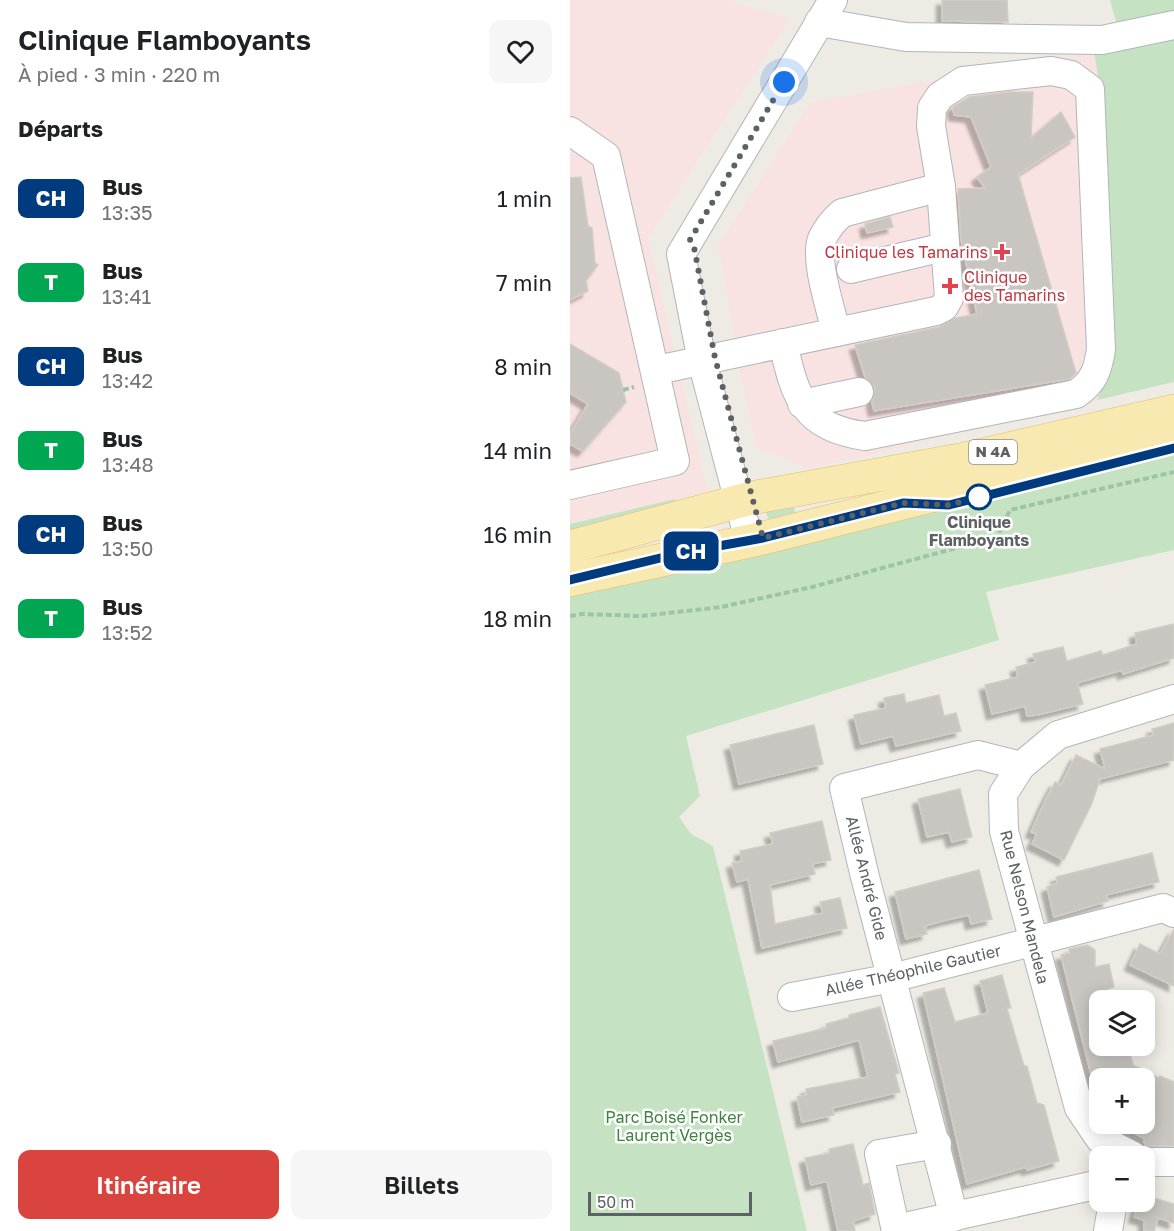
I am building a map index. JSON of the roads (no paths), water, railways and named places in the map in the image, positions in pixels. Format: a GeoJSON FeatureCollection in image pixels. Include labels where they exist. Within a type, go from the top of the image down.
{"type":"FeatureCollection","features":[{"type":"Feature","properties":{"kind":"main road","name":"N 4A"},"geometry":{"type":"LineString","coordinates":[[570,547],[744,499],[960,460],[1174,411]]}},
{"type":"Feature","properties":{"kind":"main road","name":"N 4A"},"geometry":{"type":"LineString","coordinates":[[570,580],[756,539],[1174,435]]}},
{"type":"Feature","properties":{"kind":"street"},"geometry":{"type":"LineString","coordinates":[[756,539],[709,359],[694,247],[690,240],[826,11],[906,36],[1102,40],[1174,26]]}},
{"type":"Feature","properties":{"kind":"street"},"geometry":{"type":"LineString","coordinates":[[657,370],[783,343],[936,311],[944,307],[949,298],[941,187],[931,126],[932,108],[951,87],[963,81],[1051,71],[1071,75],[1090,89],[1101,349],[1098,369],[1091,384],[1076,394],[865,436],[829,426],[812,415],[802,404],[798,398],[783,343]]}},
{"type":"Feature","properties":{"kind":"street"},"geometry":{"type":"LineString","coordinates":[[570,131],[606,156],[657,370],[675,461],[570,485]]}},
{"type":"Feature","properties":{"kind":"street"},"geometry":{"type":"LineString","coordinates":[[836,332],[820,260],[821,241],[830,224],[842,213],[941,187]]}},
{"type":"Feature","properties":{"kind":"street"},"geometry":{"type":"LineString","coordinates":[[851,269],[944,247]]}},
{"type":"Feature","properties":{"kind":"street"},"geometry":{"type":"LineString","coordinates":[[802,404],[859,392]]}},
{"type":"Feature","properties":{"kind":"street"},"geometry":{"type":"LineString","coordinates":[[903,503],[949,505],[1174,448]]}},
{"type":"Feature","properties":{"kind":"street","name":"Rue Nelson Mandela"},"geometry":{"type":"LineString","coordinates":[[1112,1146],[1100,1139],[1079,1108],[1004,831],[1003,794],[1021,766],[1058,735],[1174,699]]}},
{"type":"Feature","properties":{"kind":"street","name":"Allée André Gide"},"geometry":{"type":"LineString","coordinates":[[954,1217],[844,788],[978,755],[1021,766]]}},
{"type":"Feature","properties":{"kind":"street","name":"Allée Théophile Gautier"},"geometry":{"type":"LineString","coordinates":[[792,997],[892,978],[1163,908],[1174,913]]}},
{"type":"Feature","properties":{"kind":"street"},"geometry":{"type":"LineString","coordinates":[[937,1144],[879,1154],[896,1230],[1089,1186]]}},
{"type":"Feature","properties":{"kind":"street","name":"Rue Nelson Mandela"},"geometry":{"type":"LineString","coordinates":[[1155,1160],[1174,1162]]}},
{"type":"Feature","properties":{"kind":"street"},"geometry":{"type":"LineString","coordinates":[[1110,1230],[1112,1212]]}},
{"type":"Feature","properties":{"kind":"place","name":"Clinique les Tamarins"},"geometry":{"type":"Point","coordinates":[1002,252]}},
{"type":"Feature","properties":{"kind":"place","name":"Clinique des Tamarins"},"geometry":{"type":"Point","coordinates":[950,286]}},
{"type":"Feature","properties":{"kind":"place","name":"Clinique Flamboyants"},"geometry":{"type":"Point","coordinates":[979,497]}},
{"type":"Feature","properties":{"kind":"park label","name":"Parc Boisé Fonker Laurent Vergès"},"geometry":{"type":"Point","coordinates":[674,1126]}}]}
